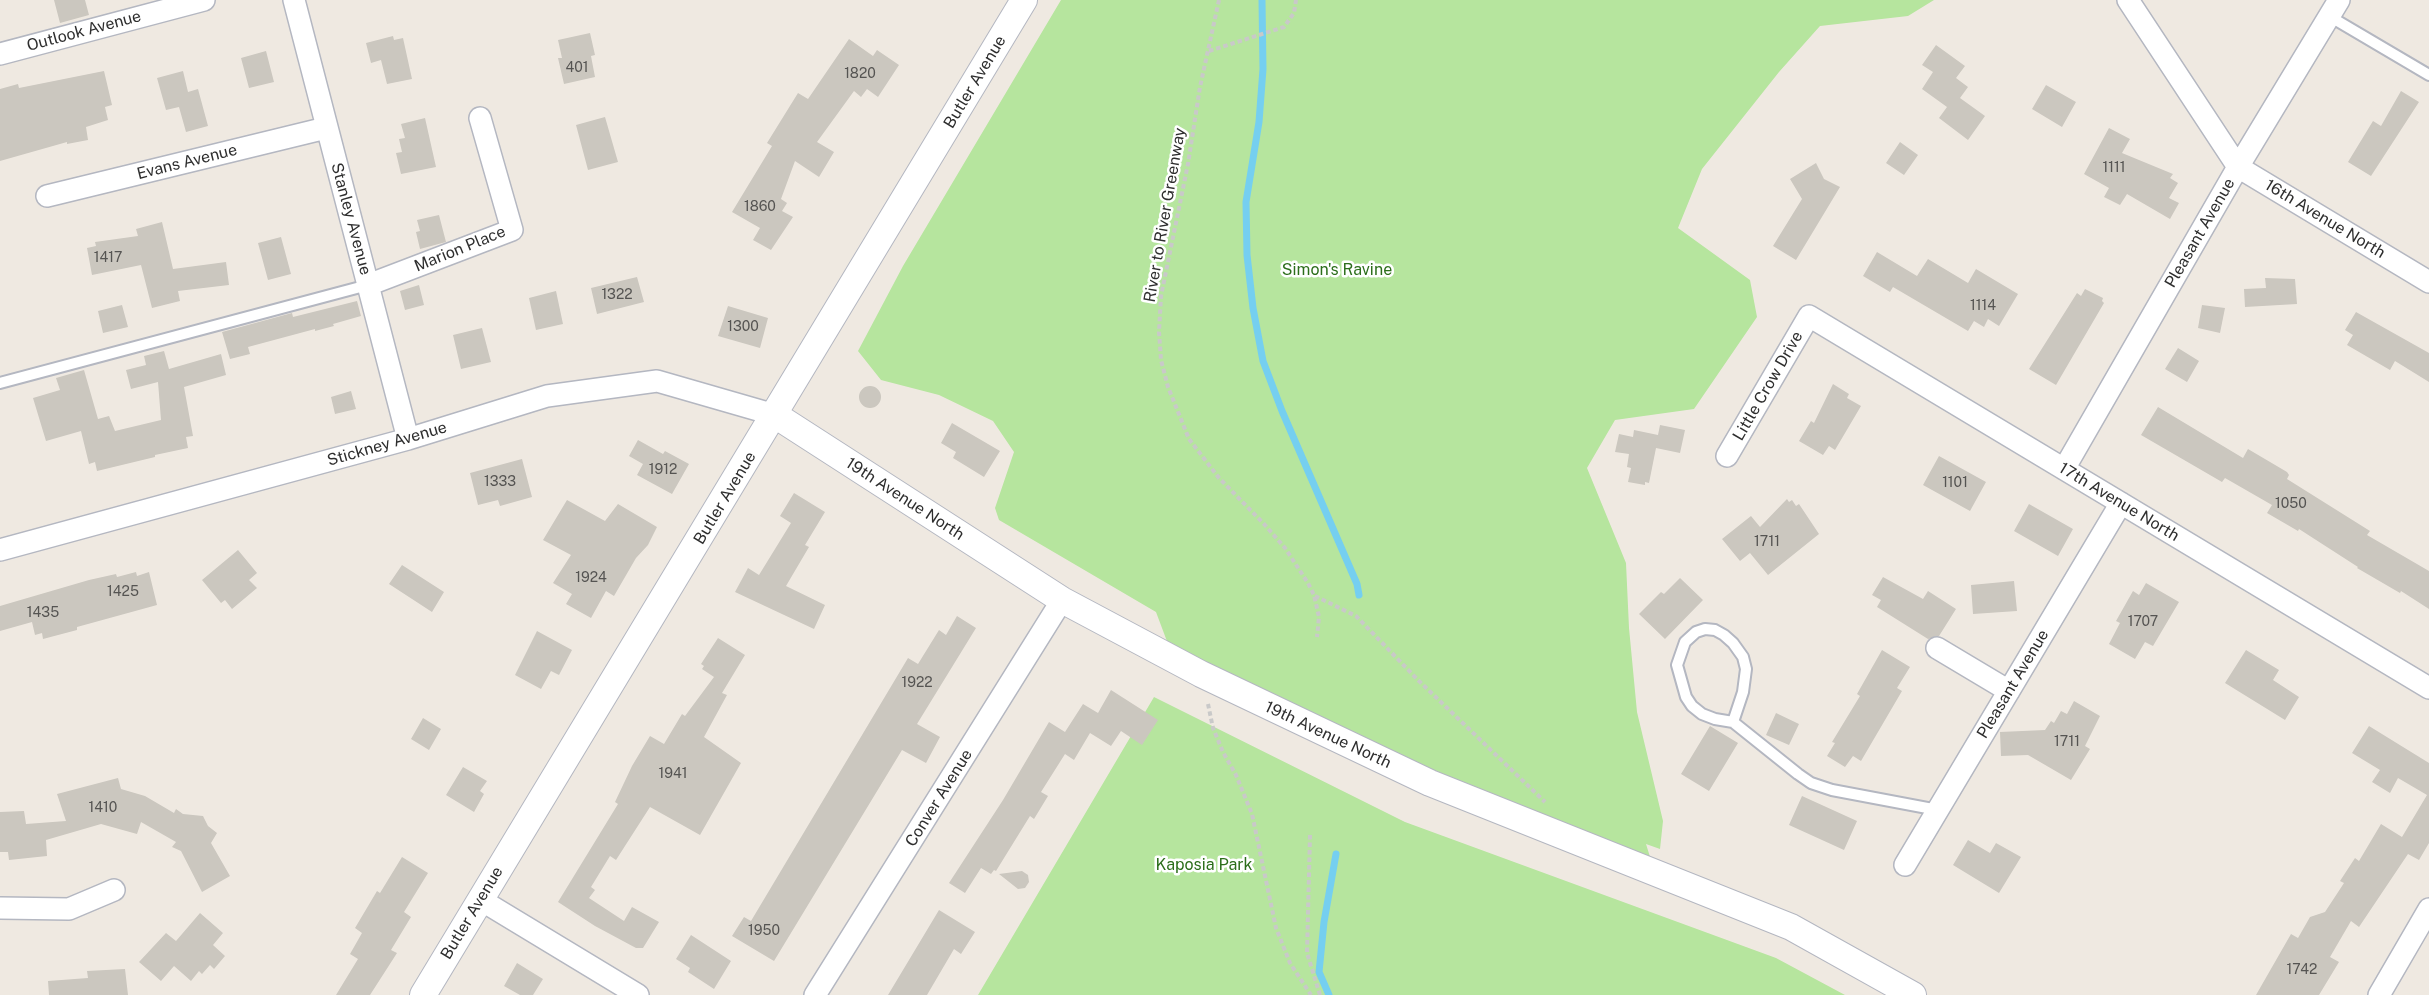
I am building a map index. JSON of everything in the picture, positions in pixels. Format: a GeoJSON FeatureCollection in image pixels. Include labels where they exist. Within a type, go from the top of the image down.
{"type":"FeatureCollection","features":[{"type":"Feature","properties":{"kind":"street","name":"Outlook Avenue"},"geometry":{"type":"LineString","coordinates":[[0,54],[204,0]]}},
{"type":"Feature","properties":{"kind":"street","name":"Stanley Avenue"},"geometry":{"type":"LineString","coordinates":[[294,0],[408,439]]}},
{"type":"Feature","properties":{"kind":"street","name":"Butler Avenue"},"geometry":{"type":"LineString","coordinates":[[423,995],[1024,0]]}},
{"type":"Feature","properties":{"kind":"street","name":"16th Avenue North"},"geometry":{"type":"LineString","coordinates":[[2128,0],[2238,167],[2429,282]]}},
{"type":"Feature","properties":{"kind":"street","name":"Pleasant Avenue"},"geometry":{"type":"LineString","coordinates":[[2064,469],[2238,167],[2334,8]]}},
{"type":"Feature","properties":{"kind":"street","name":"Marion Place"},"geometry":{"type":"LineString","coordinates":[[368,285],[512,230],[480,118]]}},
{"type":"Feature","properties":{"kind":"street","name":"Evans Avenue"},"geometry":{"type":"LineString","coordinates":[[47,196],[326,128]]}},
{"type":"Feature","properties":{"kind":"street","name":"17th Avenue North"},"geometry":{"type":"LineString","coordinates":[[1809,316],[2429,688]]}},
{"type":"Feature","properties":{"kind":"street","name":"Little Crow Drive"},"geometry":{"type":"LineString","coordinates":[[1727,456],[1809,316]]}},
{"type":"Feature","properties":{"kind":"street","name":"Stickney Avenue"},"geometry":{"type":"LineString","coordinates":[[0,550],[408,439],[547,396],[657,381],[775,415]]}},
{"type":"Feature","properties":{"kind":"street","name":"19th Avenue North"},"geometry":{"type":"LineString","coordinates":[[775,415],[1062,600],[1201,674],[1430,783],[1791,927],[1913,995]]}},
{"type":"Feature","properties":{"kind":"street","name":"Pleasant Avenue"},"geometry":{"type":"LineString","coordinates":[[1905,865],[2121,503]]}},
{"type":"Feature","properties":{"kind":"street","name":"Conver Avenue"},"geometry":{"type":"LineString","coordinates":[[815,995],[1062,600]]}},
{"type":"Feature","properties":{"kind":"street"},"geometry":{"type":"LineString","coordinates":[[1937,648],[2009,691]]}},
{"type":"Feature","properties":{"kind":"street"},"geometry":{"type":"LineString","coordinates":[[0,908],[69,909],[114,890]]}},
{"type":"Feature","properties":{"kind":"street"},"geometry":{"type":"LineString","coordinates":[[480,900],[638,995]]}},
{"type":"Feature","properties":{"kind":"street"},"geometry":{"type":"LineString","coordinates":[[2379,995],[2429,909]]}},
{"type":"Feature","properties":{"kind":"lane"},"geometry":{"type":"LineString","coordinates":[[2334,8],[2429,75]]}},
{"type":"Feature","properties":{"kind":"lane"},"geometry":{"type":"LineString","coordinates":[[0,383],[368,285]]}},
{"type":"Feature","properties":{"kind":"lane"},"geometry":{"type":"LineString","coordinates":[[1733,722],[1745,681],[1746,669],[1743,657],[1725,635],[1705,629],[1696,632],[1685,642],[1677,665],[1686,697],[1702,714],[1733,722],[1811,783],[1832,790],[1938,810]]}},
{"type":"Feature","properties":{"kind":"path","name":"River to River Greenway"},"geometry":{"type":"LineString","coordinates":[[1219,0],[1161,296],[1159,332],[1161,360],[1171,396],[1189,439],[1218,478],[1285,548],[1314,596],[1318,617],[1317,637]]}},
{"type":"Feature","properties":{"kind":"path"},"geometry":{"type":"LineString","coordinates":[[1208,52],[1284,27],[1294,13],[1296,0]]}},
{"type":"Feature","properties":{"kind":"path"},"geometry":{"type":"LineString","coordinates":[[1314,596],[1356,616],[1549,808]]}},
{"type":"Feature","properties":{"kind":"path"},"geometry":{"type":"LineString","coordinates":[[1201,674],[1213,728],[1252,814],[1276,928],[1290,963],[1311,995]]}},
{"type":"Feature","properties":{"kind":"path"},"geometry":{"type":"LineString","coordinates":[[1310,835],[1307,953],[1320,995]]}},
{"type":"Feature","properties":{"kind":"green space","name":"Simon's Ravine"},"geometry":{"type":"Polygon","coordinates":[[[1061,0],[1934,0],[1908,16],[1820,26],[1779,72],[1702,169],[1678,228],[1750,280],[1757,317],[1694,409],[1615,420],[1587,468],[1626,563],[1637,712],[1663,821],[1660,849],[1646,844],[1655,873],[1174,660],[1156,612],[999,520],[995,508],[1014,452],[993,421],[939,395],[881,380],[858,351],[903,266],[1061,0]]]}},
{"type":"Feature","properties":{"kind":"green space","name":"Kaposia Park"},"geometry":{"type":"Polygon","coordinates":[[[1154,697],[1405,822],[1776,958],[1845,995],[978,995],[1154,697]]]}},
{"type":"Feature","properties":{"kind":"building"},"geometry":{"type":"Polygon","coordinates":[[[54,0],[85,0],[89,15],[60,23],[54,0]]]}},
{"type":"Feature","properties":{"kind":"building"},"geometry":{"type":"Polygon","coordinates":[[[590,33],[595,55],[591,56],[595,77],[564,84],[558,58],[562,58],[558,40],[590,33]]]}},
{"type":"Feature","properties":{"kind":"building"},"geometry":{"type":"Polygon","coordinates":[[[393,36],[394,40],[403,38],[412,79],[387,84],[381,60],[371,63],[366,43],[393,36]]]}},
{"type":"Feature","properties":{"kind":"building"},"geometry":{"type":"Polygon","coordinates":[[[849,39],[873,56],[877,50],[899,65],[878,97],[867,89],[861,97],[854,91],[817,142],[834,152],[819,177],[795,161],[781,199],[787,203],[782,211],[793,217],[771,250],[753,240],[760,228],[732,212],[772,146],[767,143],[798,93],[808,99],[849,39]]]}},
{"type":"Feature","properties":{"kind":"building"},"geometry":{"type":"Polygon","coordinates":[[[1936,45],[1965,66],[1956,78],[1968,87],[1960,98],[1985,116],[1968,140],[1939,118],[1947,107],[1922,89],[1933,72],[1922,65],[1936,45]]]}},
{"type":"Feature","properties":{"kind":"building"},"geometry":{"type":"Polygon","coordinates":[[[266,51],[274,82],[249,88],[241,58],[266,51]]]}},
{"type":"Feature","properties":{"kind":"building"},"geometry":{"type":"Polygon","coordinates":[[[104,71],[112,105],[105,107],[108,120],[86,127],[88,140],[67,144],[67,142],[0,161],[0,89],[18,84],[19,88],[104,71]]]}},
{"type":"Feature","properties":{"kind":"building"},"geometry":{"type":"Polygon","coordinates":[[[183,71],[188,92],[198,89],[208,126],[186,132],[179,107],[166,110],[157,78],[183,71]]]}},
{"type":"Feature","properties":{"kind":"building"},"geometry":{"type":"Polygon","coordinates":[[[2046,85],[2076,102],[2062,127],[2032,109],[2046,85]]]}},
{"type":"Feature","properties":{"kind":"building"},"geometry":{"type":"Polygon","coordinates":[[[2401,91],[2419,102],[2371,176],[2348,162],[2373,121],[2381,126],[2401,91]]]}},
{"type":"Feature","properties":{"kind":"building"},"geometry":{"type":"Polygon","coordinates":[[[605,117],[618,162],[588,170],[576,125],[605,117]]]}},
{"type":"Feature","properties":{"kind":"building"},"geometry":{"type":"Polygon","coordinates":[[[425,118],[436,167],[401,174],[396,153],[402,152],[399,139],[405,138],[401,124],[425,118]]]}},
{"type":"Feature","properties":{"kind":"building"},"geometry":{"type":"Polygon","coordinates":[[[2109,128],[2130,139],[2122,153],[2173,174],[2170,178],[2178,183],[2169,198],[2179,203],[2170,219],[2127,194],[2120,205],[2104,197],[2109,188],[2084,174],[2109,128]]]}},
{"type":"Feature","properties":{"kind":"building"},"geometry":{"type":"Polygon","coordinates":[[[1900,142],[1918,155],[1904,175],[1886,163],[1900,142]]]}},
{"type":"Feature","properties":{"kind":"building"},"geometry":{"type":"Polygon","coordinates":[[[1816,163],[1824,179],[1840,187],[1796,260],[1773,246],[1802,199],[1790,179],[1816,163]]]}},
{"type":"Feature","properties":{"kind":"building"},"geometry":{"type":"Polygon","coordinates":[[[439,215],[446,242],[420,249],[416,232],[420,231],[417,220],[439,215]]]}},
{"type":"Feature","properties":{"kind":"building"},"geometry":{"type":"Polygon","coordinates":[[[162,222],[173,269],[226,262],[229,285],[178,291],[180,301],[152,308],[141,265],[92,275],[87,248],[96,246],[95,242],[138,236],[136,229],[162,222]]]}},
{"type":"Feature","properties":{"kind":"building"},"geometry":{"type":"Polygon","coordinates":[[[281,237],[291,274],[268,280],[258,243],[281,237]]]}},
{"type":"Feature","properties":{"kind":"building"},"geometry":{"type":"Polygon","coordinates":[[[1877,252],[1917,276],[1928,259],[1968,283],[1976,269],[2018,294],[1999,326],[1988,319],[1984,327],[1974,321],[1968,331],[1893,287],[1890,292],[1863,276],[1877,252]]]}},
{"type":"Feature","properties":{"kind":"building"},"geometry":{"type":"Polygon","coordinates":[[[637,277],[644,302],[597,314],[591,288],[637,277]]]}},
{"type":"Feature","properties":{"kind":"building"},"geometry":{"type":"Polygon","coordinates":[[[2265,278],[2295,279],[2297,304],[2245,307],[2244,289],[2266,288],[2265,278]]]}},
{"type":"Feature","properties":{"kind":"building"},"geometry":{"type":"Polygon","coordinates":[[[419,285],[424,305],[405,310],[400,291],[419,285]]]}},
{"type":"Feature","properties":{"kind":"building"},"geometry":{"type":"Polygon","coordinates":[[[2085,289],[2103,298],[2104,303],[2056,385],[2029,369],[2077,293],[2081,296],[2085,289]]]}},
{"type":"Feature","properties":{"kind":"building"},"geometry":{"type":"Polygon","coordinates":[[[556,291],[563,324],[536,330],[529,298],[556,291]]]}},
{"type":"Feature","properties":{"kind":"building"},"geometry":{"type":"Polygon","coordinates":[[[357,301],[361,316],[333,324],[334,326],[248,347],[250,354],[230,359],[222,332],[292,313],[293,317],[357,301]]]}},
{"type":"Feature","properties":{"kind":"building"},"geometry":{"type":"Polygon","coordinates":[[[122,305],[128,327],[103,333],[98,311],[122,305]]]}},
{"type":"Feature","properties":{"kind":"building"},"geometry":{"type":"Polygon","coordinates":[[[2202,305],[2225,308],[2220,333],[2198,328],[2202,305]]]}},
{"type":"Feature","properties":{"kind":"building"},"geometry":{"type":"Polygon","coordinates":[[[728,306],[768,318],[760,348],[718,336],[728,306]]]}},
{"type":"Feature","properties":{"kind":"building"},"geometry":{"type":"Polygon","coordinates":[[[2356,312],[2429,353],[2429,382],[2395,361],[2390,370],[2347,345],[2353,335],[2345,330],[2356,312]]]}},
{"type":"Feature","properties":{"kind":"building"},"geometry":{"type":"Polygon","coordinates":[[[482,328],[491,362],[461,369],[453,335],[482,328]]]}},
{"type":"Feature","properties":{"kind":"building"},"geometry":{"type":"Polygon","coordinates":[[[2178,348],[2199,361],[2187,382],[2165,369],[2178,348]]]}},
{"type":"Feature","properties":{"kind":"building"},"geometry":{"type":"Polygon","coordinates":[[[164,351],[169,369],[221,354],[226,375],[184,387],[193,436],[186,437],[188,448],[97,471],[95,462],[89,464],[81,431],[46,441],[33,398],[60,390],[56,378],[84,370],[98,419],[109,416],[115,431],[161,420],[158,382],[131,389],[126,370],[146,365],[144,356],[164,351]]]}},
{"type":"Feature","properties":{"kind":"building"},"geometry":{"type":"Polygon","coordinates":[[[1833,384],[1849,394],[1847,398],[1861,406],[1835,450],[1829,446],[1823,455],[1799,441],[1811,421],[1814,423],[1833,384]]]}},
{"type":"Feature","properties":{"kind":"building"},"geometry":{"type":"Polygon","coordinates":[[[866,386],[874,386],[881,393],[881,401],[874,408],[866,408],[859,401],[859,393],[866,386]]]}},
{"type":"Feature","properties":{"kind":"building"},"geometry":{"type":"Polygon","coordinates":[[[351,391],[356,409],[335,414],[331,397],[351,391]]]}},
{"type":"Feature","properties":{"kind":"building"},"geometry":{"type":"Polygon","coordinates":[[[2158,407],[2243,458],[2248,449],[2287,472],[2289,475],[2287,479],[2370,531],[2367,535],[2429,571],[2429,609],[2357,568],[2299,529],[2298,531],[2267,513],[2272,505],[2225,478],[2222,482],[2141,435],[2158,407]]]}},
{"type":"Feature","properties":{"kind":"building"},"geometry":{"type":"Polygon","coordinates":[[[952,423],[1000,451],[984,477],[953,458],[956,452],[941,443],[952,423]]]}},
{"type":"Feature","properties":{"kind":"building"},"geometry":{"type":"Polygon","coordinates":[[[1660,425],[1685,430],[1680,453],[1656,448],[1649,483],[1645,482],[1645,485],[1628,482],[1631,468],[1627,467],[1629,454],[1615,452],[1619,434],[1633,437],[1634,430],[1658,435],[1660,425]]]}},
{"type":"Feature","properties":{"kind":"building"},"geometry":{"type":"Polygon","coordinates":[[[638,440],[663,454],[665,451],[689,464],[672,494],[637,475],[643,464],[629,456],[638,440]]]}},
{"type":"Feature","properties":{"kind":"building"},"geometry":{"type":"Polygon","coordinates":[[[1939,456],[1986,482],[1970,511],[1923,485],[1939,456]]]}},
{"type":"Feature","properties":{"kind":"building"},"geometry":{"type":"Polygon","coordinates":[[[522,459],[532,497],[500,506],[498,500],[478,505],[470,473],[522,459]]]}},
{"type":"Feature","properties":{"kind":"building"},"geometry":{"type":"Polygon","coordinates":[[[794,493],[825,512],[805,545],[809,547],[786,586],[825,605],[814,629],[735,592],[748,568],[759,575],[791,523],[780,516],[794,493]]]}},
{"type":"Feature","properties":{"kind":"building"},"geometry":{"type":"Polygon","coordinates":[[[1787,499],[1789,502],[1792,500],[1796,506],[1799,504],[1819,534],[1768,575],[1750,553],[1740,561],[1722,539],[1751,516],[1760,527],[1787,499]]]}},
{"type":"Feature","properties":{"kind":"building"},"geometry":{"type":"Polygon","coordinates":[[[567,500],[605,521],[618,504],[657,527],[648,545],[636,558],[614,596],[606,591],[591,618],[566,604],[572,594],[553,583],[571,555],[543,540],[567,500]]]}},
{"type":"Feature","properties":{"kind":"building"},"geometry":{"type":"Polygon","coordinates":[[[2029,504],[2073,529],[2058,556],[2014,531],[2029,504]]]}},
{"type":"Feature","properties":{"kind":"building"},"geometry":{"type":"Polygon","coordinates":[[[238,550],[257,573],[249,580],[257,588],[232,609],[225,600],[221,603],[202,580],[238,550]]]}},
{"type":"Feature","properties":{"kind":"building"},"geometry":{"type":"Polygon","coordinates":[[[402,565],[444,592],[432,612],[389,584],[402,565]]]}},
{"type":"Feature","properties":{"kind":"building"},"geometry":{"type":"Polygon","coordinates":[[[136,572],[137,576],[149,572],[157,605],[43,639],[42,633],[35,635],[32,622],[0,631],[0,606],[89,580],[136,572]]]}},
{"type":"Feature","properties":{"kind":"building"},"geometry":{"type":"Polygon","coordinates":[[[1883,577],[1923,599],[1928,591],[1956,609],[1939,636],[1928,639],[1877,607],[1881,600],[1872,595],[1883,577]]]}},
{"type":"Feature","properties":{"kind":"building"},"geometry":{"type":"Polygon","coordinates":[[[1680,578],[1703,600],[1665,639],[1639,614],[1661,592],[1664,594],[1680,578]]]}},
{"type":"Feature","properties":{"kind":"building"},"geometry":{"type":"Polygon","coordinates":[[[2014,581],[2017,611],[1973,614],[1971,585],[2014,581]]]}},
{"type":"Feature","properties":{"kind":"building"},"geometry":{"type":"Polygon","coordinates":[[[2146,583],[2179,602],[2153,646],[2145,642],[2135,659],[2109,644],[2120,623],[2116,621],[2133,591],[2139,595],[2146,583]]]}},
{"type":"Feature","properties":{"kind":"building"},"geometry":{"type":"Polygon","coordinates":[[[957,616],[976,628],[917,724],[940,737],[926,763],[902,750],[774,961],[732,936],[744,917],[751,921],[908,658],[918,664],[939,630],[946,635],[957,616]]]}},
{"type":"Feature","properties":{"kind":"building"},"geometry":{"type":"Polygon","coordinates":[[[537,631],[572,650],[559,675],[551,671],[541,689],[515,675],[537,631]]]}},
{"type":"Feature","properties":{"kind":"building"},"geometry":{"type":"Polygon","coordinates":[[[718,638],[745,655],[722,693],[727,695],[704,737],[741,763],[700,835],[650,807],[616,860],[610,856],[591,887],[595,890],[589,898],[624,921],[632,907],[659,922],[643,948],[636,948],[595,926],[558,902],[618,804],[615,802],[632,766],[650,736],[664,744],[682,714],[685,716],[714,677],[702,669],[704,666],[701,664],[718,638]]]}},
{"type":"Feature","properties":{"kind":"building"},"geometry":{"type":"Polygon","coordinates":[[[1882,650],[1910,667],[1897,688],[1902,691],[1861,761],[1853,756],[1845,767],[1827,756],[1835,743],[1832,742],[1860,696],[1857,694],[1882,650]]]}},
{"type":"Feature","properties":{"kind":"building"},"geometry":{"type":"Polygon","coordinates":[[[2246,650],[2279,670],[2273,680],[2299,697],[2285,720],[2225,683],[2246,650]]]}},
{"type":"Feature","properties":{"kind":"building"},"geometry":{"type":"Polygon","coordinates":[[[1111,690],[1158,720],[1142,745],[1121,731],[1111,746],[1090,733],[1074,760],[1065,754],[1041,792],[1048,796],[1034,819],[1030,816],[996,871],[994,870],[991,874],[981,868],[965,893],[949,883],[1003,800],[1049,722],[1065,732],[1083,704],[1098,713],[1111,690]]]}},
{"type":"Feature","properties":{"kind":"building"},"geometry":{"type":"Polygon","coordinates":[[[2074,701],[2100,716],[2085,746],[2090,749],[2071,780],[2028,755],[2001,756],[2000,732],[2045,730],[2051,721],[2054,723],[2061,711],[2067,714],[2074,701]]]}},
{"type":"Feature","properties":{"kind":"building"},"geometry":{"type":"Polygon","coordinates":[[[1776,713],[1799,724],[1789,745],[1766,735],[1776,713]]]}},
{"type":"Feature","properties":{"kind":"building"},"geometry":{"type":"Polygon","coordinates":[[[423,718],[441,729],[429,750],[411,739],[423,718]]]}},
{"type":"Feature","properties":{"kind":"building"},"geometry":{"type":"Polygon","coordinates":[[[1710,726],[1738,743],[1709,791],[1681,774],[1710,726]]]}},
{"type":"Feature","properties":{"kind":"building"},"geometry":{"type":"Polygon","coordinates":[[[2369,726],[2429,763],[2429,843],[2419,860],[2408,854],[2359,927],[2351,921],[2330,957],[2339,962],[2319,995],[2256,995],[2291,934],[2298,938],[2310,917],[2325,912],[2344,883],[2340,881],[2355,858],[2359,861],[2381,824],[2402,837],[2427,795],[2398,778],[2390,793],[2372,782],[2380,770],[2352,753],[2369,726]]]}},
{"type":"Feature","properties":{"kind":"building"},"geometry":{"type":"Polygon","coordinates":[[[463,767],[487,781],[480,791],[484,794],[474,812],[446,795],[463,767]]]}},
{"type":"Feature","properties":{"kind":"building"},"geometry":{"type":"Polygon","coordinates":[[[118,778],[121,789],[145,796],[174,813],[176,809],[183,814],[203,816],[208,826],[217,833],[211,843],[230,876],[202,892],[181,851],[172,847],[176,842],[141,822],[137,834],[101,824],[46,840],[47,856],[9,860],[8,852],[0,852],[0,812],[24,811],[26,824],[66,821],[57,794],[118,778]]]}},
{"type":"Feature","properties":{"kind":"building"},"geometry":{"type":"Polygon","coordinates":[[[1802,796],[1857,821],[1844,850],[1789,825],[1802,796]]]}},
{"type":"Feature","properties":{"kind":"building"},"geometry":{"type":"Polygon","coordinates":[[[1968,840],[1990,853],[1996,843],[2021,857],[1999,893],[1953,865],[1968,840]]]}},
{"type":"Feature","properties":{"kind":"building"},"geometry":{"type":"Polygon","coordinates":[[[402,857],[428,873],[404,912],[411,917],[391,950],[397,953],[370,995],[336,995],[358,959],[350,954],[362,933],[355,928],[377,891],[380,893],[402,857]]]}},
{"type":"Feature","properties":{"kind":"building"},"geometry":{"type":"Polygon","coordinates":[[[1022,871],[1028,875],[1029,882],[1025,888],[1018,889],[999,874],[1022,871]]]}},
{"type":"Feature","properties":{"kind":"building"},"geometry":{"type":"Polygon","coordinates":[[[939,910],[975,932],[961,954],[954,949],[927,995],[888,995],[939,910]]]}},
{"type":"Feature","properties":{"kind":"building"},"geometry":{"type":"Polygon","coordinates":[[[200,913],[223,933],[213,945],[225,956],[214,969],[210,965],[202,974],[199,971],[191,981],[174,966],[161,981],[139,962],[166,933],[176,941],[200,913]]]}},
{"type":"Feature","properties":{"kind":"building"},"geometry":{"type":"Polygon","coordinates":[[[691,935],[731,961],[714,989],[688,972],[690,968],[676,959],[691,935]]]}},
{"type":"Feature","properties":{"kind":"building"},"geometry":{"type":"Polygon","coordinates":[[[517,963],[543,979],[533,995],[520,995],[504,986],[517,963]]]}},
{"type":"Feature","properties":{"kind":"building"},"geometry":{"type":"Polygon","coordinates":[[[125,969],[128,995],[49,995],[48,981],[88,978],[87,971],[125,969]]]}},
{"type":"Feature","properties":{"kind":"waterway"},"geometry":{"type":"LineString","coordinates":[[1262,0],[1263,69],[1259,122],[1246,202],[1247,255],[1253,308],[1263,361],[1282,411],[1357,584],[1359,595]]}},
{"type":"Feature","properties":{"kind":"waterway"},"geometry":{"type":"LineString","coordinates":[[1329,995],[1319,972],[1324,922],[1336,854]]}}]}
